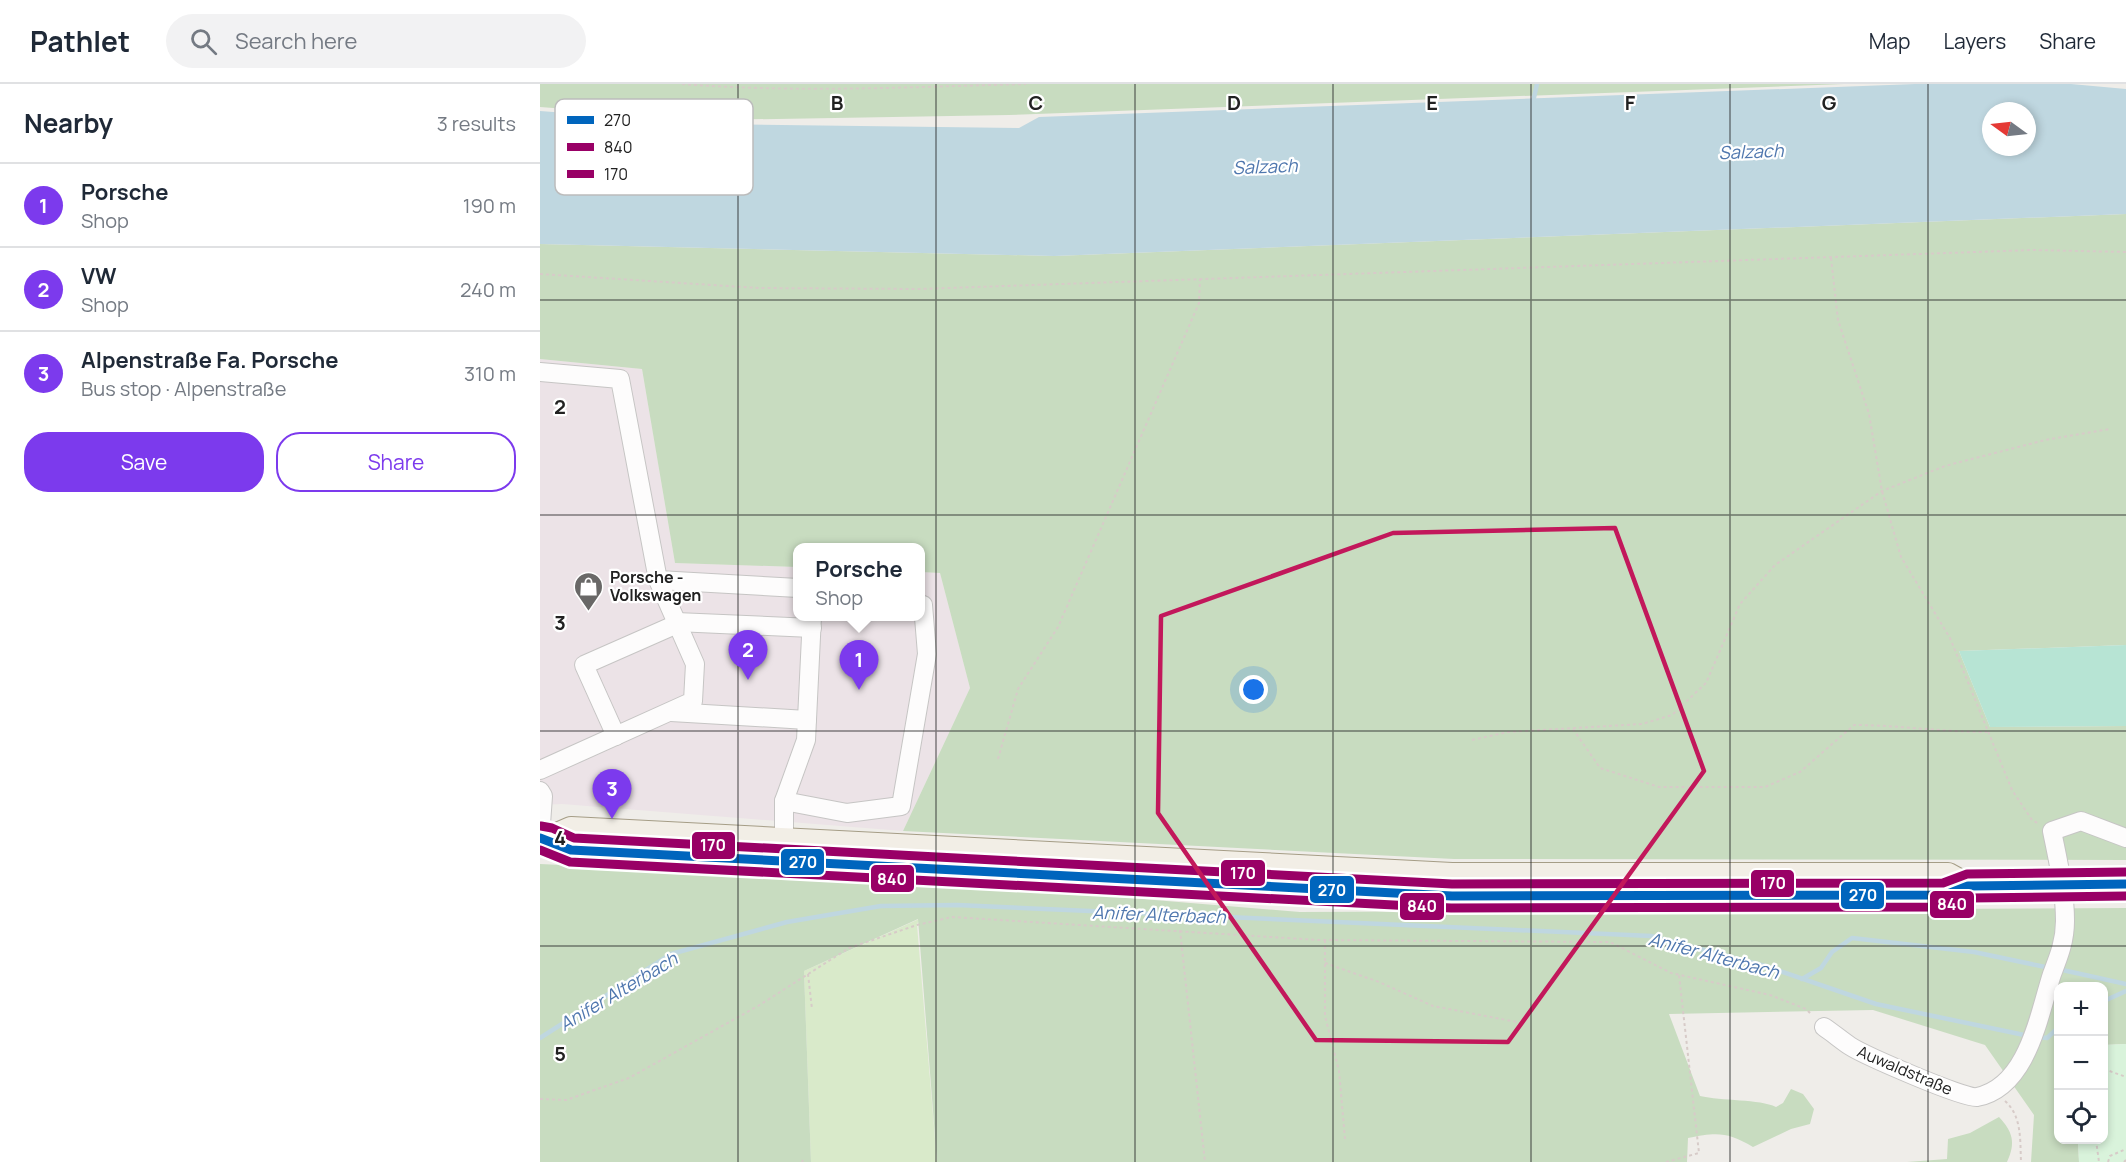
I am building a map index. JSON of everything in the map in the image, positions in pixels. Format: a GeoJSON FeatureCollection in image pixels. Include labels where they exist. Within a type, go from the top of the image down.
{"type":"FeatureCollection","features":[{"type":"Feature","properties":{"kind":"main road"},"geometry":{"type":"LineString","coordinates":[[543,838],[571,829],[1452,875],[1948,875],[1968,886]]}},
{"type":"Feature","properties":{"kind":"main road"},"geometry":{"type":"LineString","coordinates":[[543,838],[571,850],[1452,896],[1945,895],[1968,886],[2126,884]]}},
{"type":"Feature","properties":{"kind":"lane"},"geometry":{"type":"LineString","coordinates":[[540,372],[620,379],[657,580],[695,664],[693,701],[540,770]]}},
{"type":"Feature","properties":{"kind":"lane"},"geometry":{"type":"LineString","coordinates":[[657,580],[793,588]]}},
{"type":"Feature","properties":{"kind":"lane"},"geometry":{"type":"LineString","coordinates":[[784,801],[847,813],[901,806],[927,654],[924,621]]}},
{"type":"Feature","properties":{"kind":"lane"},"geometry":{"type":"LineString","coordinates":[[616,736],[584,665],[677,623],[812,622],[806,740],[784,801],[784,841]]}},
{"type":"Feature","properties":{"kind":"lane"},"geometry":{"type":"LineString","coordinates":[[666,712],[807,720]]}},
{"type":"Feature","properties":{"kind":"lane"},"geometry":{"type":"LineString","coordinates":[[540,790],[543,796],[543,838]]}},
{"type":"Feature","properties":{"kind":"lane"},"geometry":{"type":"LineString","coordinates":[[2052,831],[2081,821],[2126,838]]}},
{"type":"Feature","properties":{"kind":"lane","name":"Auwaldstraße"},"geometry":{"type":"LineString","coordinates":[[1824,1027],[1851,1047],[1955,1092],[1975,1097],[1996,1089],[2015,1070],[2029,1047],[2061,954],[2065,922],[2063,885],[2052,831]]}},
{"type":"Feature","properties":{"kind":"path"},"geometry":{"type":"LineString","coordinates":[[682,84],[722,87],[1026,84]]}},
{"type":"Feature","properties":{"kind":"path"},"geometry":{"type":"LineString","coordinates":[[540,274],[759,288],[919,289],[2033,250],[2126,252]]}},
{"type":"Feature","properties":{"kind":"path"},"geometry":{"type":"LineString","coordinates":[[1831,258],[1838,320],[1869,414],[1882,492],[1901,557],[1950,638],[2012,790],[2032,820],[2052,831]]}},
{"type":"Feature","properties":{"kind":"path"},"geometry":{"type":"LineString","coordinates":[[998,759],[1018,689],[1058,627],[1199,303],[1200,279]]}},
{"type":"Feature","properties":{"kind":"path"},"geometry":{"type":"LineString","coordinates":[[1472,740],[1508,732],[1641,724],[1672,715],[1706,682],[1740,604],[1775,565],[1882,492],[1945,466],[2045,440],[2110,429]]}},
{"type":"Feature","properties":{"kind":"path"},"geometry":{"type":"LineString","coordinates":[[1574,729],[1600,768],[1659,787],[1765,787],[1800,772],[1854,725],[1890,725],[1940,732],[1987,732]]}},
{"type":"Feature","properties":{"kind":"path"},"geometry":{"type":"LineString","coordinates":[[540,1099],[566,1100],[629,1078],[758,1006],[849,948],[917,925],[952,917],[1325,940],[1610,942],[1678,975],[1770,995],[1806,1009],[1824,1027]]}},
{"type":"Feature","properties":{"kind":"path"},"geometry":{"type":"LineString","coordinates":[[1180,930],[1205,1162]]}},
{"type":"Feature","properties":{"kind":"path"},"geometry":{"type":"LineString","coordinates":[[1325,940],[1325,1016],[1340,1071],[1345,1139]]}},
{"type":"Feature","properties":{"kind":"path"},"geometry":{"type":"LineString","coordinates":[[1325,963],[1379,982],[1433,1006],[1522,1023]]}},
{"type":"Feature","properties":{"kind":"path"},"geometry":{"type":"LineString","coordinates":[[808,974],[812,1009]]}},
{"type":"Feature","properties":{"kind":"path"},"geometry":{"type":"LineString","coordinates":[[1666,1162],[1699,1153],[1678,975]]}},
{"type":"Feature","properties":{"kind":"path"},"geometry":{"type":"LineString","coordinates":[[2108,1071],[2126,1077]]}},
{"type":"Feature","properties":{"kind":"path"},"geometry":{"type":"LineString","coordinates":[[2014,1108],[2019,1128],[2021,1162]]}},
{"type":"Feature","properties":{"kind":"path"},"geometry":{"type":"LineString","coordinates":[[2097,1144],[2099,1162]]}},
{"type":"Feature","properties":{"kind":"path"},"geometry":{"type":"LineString","coordinates":[[2108,1162],[2110,1156],[2126,1149]]}},
{"type":"Feature","properties":{"kind":"highlighted area"},"geometry":{"type":"Polygon","coordinates":[[[1615,528],[1704,771],[1508,1042],[1316,1040],[1158,813],[1161,616],[1393,533],[1615,528]]]}},
{"type":"Feature","properties":{"kind":"shaded area"},"geometry":{"type":"Polygon","coordinates":[[[540,359],[642,369],[675,563],[793,567],[793,621],[925,621],[925,572],[940,573],[970,688],[903,831],[562,804],[540,805],[540,359]]]}},
{"type":"Feature","properties":{"kind":"green space"},"geometry":{"type":"Polygon","coordinates":[[[540,84],[1844,84],[1009,115],[753,119],[753,99],[555,99],[555,108],[540,107],[540,84]]]}},
{"type":"Feature","properties":{"kind":"green space"},"geometry":{"type":"Polygon","coordinates":[[[2126,214],[2126,645],[1959,651],[1990,727],[2126,726],[2126,860],[1454,859],[903,831],[970,688],[940,573],[925,572],[925,543],[793,543],[793,567],[675,563],[642,369],[540,359],[540,244],[1054,256],[2126,214]]]}},
{"type":"Feature","properties":{"kind":"green space"},"geometry":{"type":"Polygon","coordinates":[[[2126,645],[2126,726],[1990,727],[1959,651],[2126,645]]]}},
{"type":"Feature","properties":{"kind":"green space"},"geometry":{"type":"Polygon","coordinates":[[[540,864],[963,884],[1300,912],[2126,908],[2126,1044],[2108,1045],[2108,982],[2054,982],[2054,1144],[2078,1144],[2079,1162],[2031,1162],[2034,1115],[1985,1045],[1873,1010],[1669,1014],[1700,1096],[1769,1104],[1776,1107],[1783,1103],[1791,1089],[1803,1094],[1814,1109],[1810,1124],[1791,1129],[1753,1147],[1736,1138],[1722,1135],[1688,1138],[1687,1162],[937,1162],[918,919],[804,971],[811,1162],[540,1162],[540,864]]]}},
{"type":"Feature","properties":{"kind":"green space"},"geometry":{"type":"Polygon","coordinates":[[[919,919],[917,925],[937,1162],[811,1162],[804,971],[919,919]]]}},
{"type":"Feature","properties":{"kind":"green space"},"geometry":{"type":"Polygon","coordinates":[[[2126,1044],[2126,1162],[2079,1162],[2078,1144],[2108,1144],[2108,1045],[2126,1044]]]}},
{"type":"Feature","properties":{"kind":"green space"},"geometry":{"type":"Polygon","coordinates":[[[1999,1117],[2012,1138],[2012,1149],[2007,1162],[1907,1162],[1947,1159],[1948,1139],[1970,1133],[1999,1117]]]}},
{"type":"Feature","properties":{"kind":"water","name":"Salzach"},"geometry":{"type":"Polygon","coordinates":[[[1915,84],[2071,84],[2126,89],[2126,214],[1054,256],[540,244],[540,111],[555,112],[555,195],[753,195],[753,125],[1019,128],[1039,117],[1915,84]]]}},
{"type":"Feature","properties":{"kind":"waterway"},"geometry":{"type":"LineString","coordinates":[[1533,102],[1537,84]]}},
{"type":"Feature","properties":{"kind":"waterway","name":"Anifer Alterbach"},"geometry":{"type":"LineString","coordinates":[[540,1038],[671,954],[787,922],[881,906],[957,905],[1651,936],[1765,966],[1876,1004],[2029,1036]]}},
{"type":"Feature","properties":{"kind":"waterway","name":"Anifer Alterbach"},"geometry":{"type":"LineString","coordinates":[[1802,979],[1821,968],[1832,952],[1852,938],[1974,952],[2050,968]]}},
{"type":"Feature","properties":{"kind":"waterway","name":"Anifer Alterbach"},"geometry":{"type":"LineString","coordinates":[[2058,969],[2126,984]]}},
{"type":"Feature","properties":{"kind":"waterway","name":"Anifer Alterbach"},"geometry":{"type":"LineString","coordinates":[[2108,999],[2126,991]]}},
{"type":"Feature","properties":{"kind":"waterway","name":"Anifer Alterbach"},"geometry":{"type":"LineString","coordinates":[[2038,1037],[2047,1038],[2054,1032]]}},
{"type":"Feature","properties":{"kind":"transit line","name":"170"},"geometry":{"type":"LineString","coordinates":[[541,826],[552,828],[574,838],[1452,884],[1943,883],[1967,874],[2126,872]]}},
{"type":"Feature","properties":{"kind":"transit line","name":"270"},"geometry":{"type":"LineString","coordinates":[[540,838],[571,850],[1452,896],[1945,895],[1968,886],[2126,884]]}},
{"type":"Feature","properties":{"kind":"transit line","name":"840"},"geometry":{"type":"LineString","coordinates":[[540,850],[570,862],[1451,908],[1945,907],[1970,898],[2126,896]]}},
{"type":"Feature","properties":{"kind":"place","name":"Porsche - Volkswagen"},"geometry":{"type":"Point","coordinates":[589,612]}},
{"type":"Feature","properties":{"kind":"place","name":"VW"},"geometry":{"type":"Point","coordinates":[748,680]}},
{"type":"Feature","properties":{"kind":"place","name":"Porsche"},"geometry":{"type":"Point","coordinates":[859,690]}},
{"type":"Feature","properties":{"kind":"place","name":"Alpenstraße Fa. Porsche"},"geometry":{"type":"Point","coordinates":[612,819]}}]}
